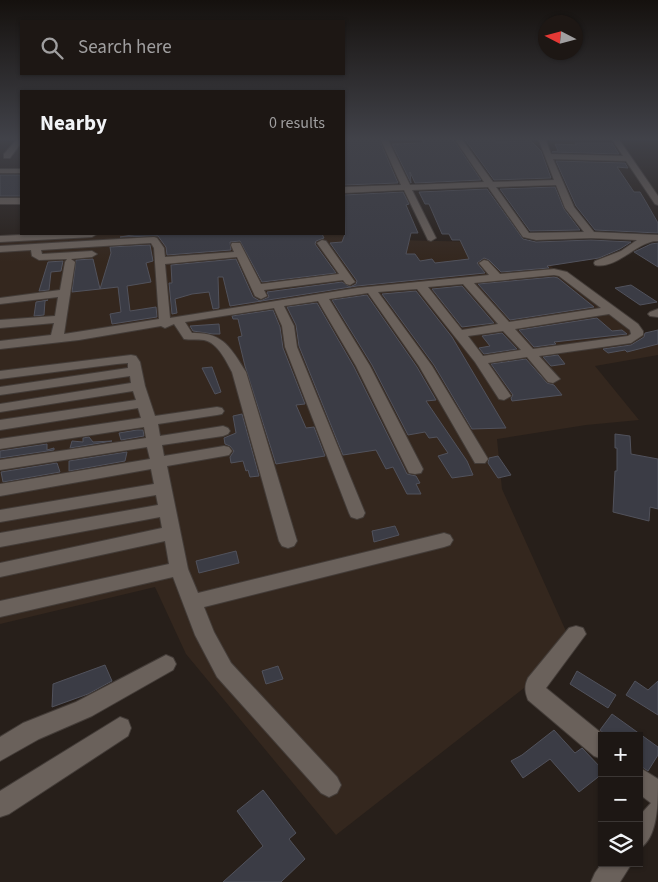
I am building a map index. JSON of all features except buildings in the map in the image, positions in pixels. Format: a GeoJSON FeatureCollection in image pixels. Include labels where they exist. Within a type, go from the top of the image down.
{"type":"FeatureCollection","features":[{"type":"Feature","properties":{"kind":"street"},"geometry":{"type":"LineString","coordinates":[[404,179],[431,238]]}},
{"type":"Feature","properties":{"kind":"street"},"geometry":{"type":"LineString","coordinates":[[487,179],[526,235],[536,237],[591,235],[658,238]]}},
{"type":"Feature","properties":{"kind":"street"},"geometry":{"type":"LineString","coordinates":[[557,179],[570,208],[591,235]]}},
{"type":"Feature","properties":{"kind":"street"},"geometry":{"type":"LineString","coordinates":[[642,179],[658,202]]}},
{"type":"Feature","properties":{"kind":"street"},"geometry":{"type":"LineString","coordinates":[[345,190],[558,182]]}},
{"type":"Feature","properties":{"kind":"street"},"geometry":{"type":"LineString","coordinates":[[0,202],[20,200]]}},
{"type":"Feature","properties":{"kind":"street"},"geometry":{"type":"LineString","coordinates":[[0,239],[74,235]]}},
{"type":"Feature","properties":{"kind":"street"},"geometry":{"type":"LineString","coordinates":[[599,263],[625,253],[646,238]]}},
{"type":"Feature","properties":{"kind":"street"},"geometry":{"type":"LineString","coordinates":[[0,250],[156,241],[159,248],[160,266],[172,322],[188,336],[209,338],[217,342],[226,350],[239,372],[288,541]]}},
{"type":"Feature","properties":{"kind":"street"},"geometry":{"type":"LineString","coordinates":[[322,243],[357,291]]}},
{"type":"Feature","properties":{"kind":"street"},"geometry":{"type":"LineString","coordinates":[[160,266],[238,249],[257,288],[288,326],[291,347],[357,513]]}},
{"type":"Feature","properties":{"kind":"street"},"geometry":{"type":"LineString","coordinates":[[58,338],[70,262]]}},
{"type":"Feature","properties":{"kind":"street"},"geometry":{"type":"LineString","coordinates":[[484,263],[497,277]]}},
{"type":"Feature","properties":{"kind":"street"},"geometry":{"type":"LineString","coordinates":[[160,266],[201,267]]}},
{"type":"Feature","properties":{"kind":"street"},"geometry":{"type":"LineString","coordinates":[[0,344],[172,322],[357,291],[558,272],[634,326],[637,331],[636,335],[631,339],[480,360]]}},
{"type":"Feature","properties":{"kind":"street"},"geometry":{"type":"LineString","coordinates":[[257,288],[346,276]]}},
{"type":"Feature","properties":{"kind":"street"},"geometry":{"type":"LineString","coordinates":[[466,280],[553,379]]}},
{"type":"Feature","properties":{"kind":"street"},"geometry":{"type":"LineString","coordinates":[[420,285],[480,360],[504,396]]}},
{"type":"Feature","properties":{"kind":"street"},"geometry":{"type":"LineString","coordinates":[[371,290],[425,366],[480,459]]}},
{"type":"Feature","properties":{"kind":"street"},"geometry":{"type":"LineString","coordinates":[[0,301],[66,294]]}},
{"type":"Feature","properties":{"kind":"street"},"geometry":{"type":"LineString","coordinates":[[322,297],[363,366],[415,470]]}},
{"type":"Feature","properties":{"kind":"street"},"geometry":{"type":"LineString","coordinates":[[460,334],[611,310]]}},
{"type":"Feature","properties":{"kind":"street"},"geometry":{"type":"LineString","coordinates":[[0,324],[61,318]]}},
{"type":"Feature","properties":{"kind":"street"},"geometry":{"type":"LineString","coordinates":[[0,375],[132,359],[150,422],[179,569],[205,635],[224,670],[329,785]]}},
{"type":"Feature","properties":{"kind":"street"},"geometry":{"type":"LineString","coordinates":[[0,391],[137,379]]}},
{"type":"Feature","properties":{"kind":"street"},"geometry":{"type":"LineString","coordinates":[[0,408],[137,379]]}},
{"type":"Feature","properties":{"kind":"street"},"geometry":{"type":"LineString","coordinates":[[0,425],[144,403]]}},
{"type":"Feature","properties":{"kind":"street"},"geometry":{"type":"LineString","coordinates":[[0,444],[217,411]]}},
{"type":"Feature","properties":{"kind":"street"},"geometry":{"type":"LineString","coordinates":[[0,465],[223,431]]}},
{"type":"Feature","properties":{"kind":"street"},"geometry":{"type":"LineString","coordinates":[[0,490],[224,451]]}},
{"type":"Feature","properties":{"kind":"street"},"geometry":{"type":"LineString","coordinates":[[0,516],[163,488]]}},
{"type":"Feature","properties":{"kind":"street"},"geometry":{"type":"LineString","coordinates":[[0,540],[166,510]]}},
{"type":"Feature","properties":{"kind":"street"},"geometry":{"type":"LineString","coordinates":[[0,570],[171,533]]}},
{"type":"Feature","properties":{"kind":"street"},"geometry":{"type":"LineString","coordinates":[[192,602],[444,540]]}},
{"type":"Feature","properties":{"kind":"street"},"geometry":{"type":"LineString","coordinates":[[0,609],[179,569]]}},
{"type":"Feature","properties":{"kind":"street"},"geometry":{"type":"LineString","coordinates":[[576,634],[535,684],[536,694],[598,745]]}},
{"type":"Feature","properties":{"kind":"street"},"geometry":{"type":"LineString","coordinates":[[0,750],[31,731],[84,709],[166,664]]}},
{"type":"Feature","properties":{"kind":"street"},"geometry":{"type":"LineString","coordinates":[[0,805],[120,728]]}},
{"type":"Feature","properties":{"kind":"street"},"geometry":{"type":"LineString","coordinates":[[643,782],[658,794]]}},
{"type":"Feature","properties":{"kind":"street"},"geometry":{"type":"LineString","coordinates":[[643,832],[658,812]]}},
{"type":"Feature","properties":{"kind":"street"},"geometry":{"type":"LineString","coordinates":[[604,882],[616,867]]}},
{"type":"Feature","properties":{"kind":"shaded area"},"geometry":{"type":"Polygon","coordinates":[[[79,235],[341,235],[398,240],[518,243],[658,342],[658,355],[595,366],[639,420],[586,425],[497,439],[502,489],[574,649],[336,835],[186,654],[155,587],[0,624],[0,238],[79,235]]]}}]}
